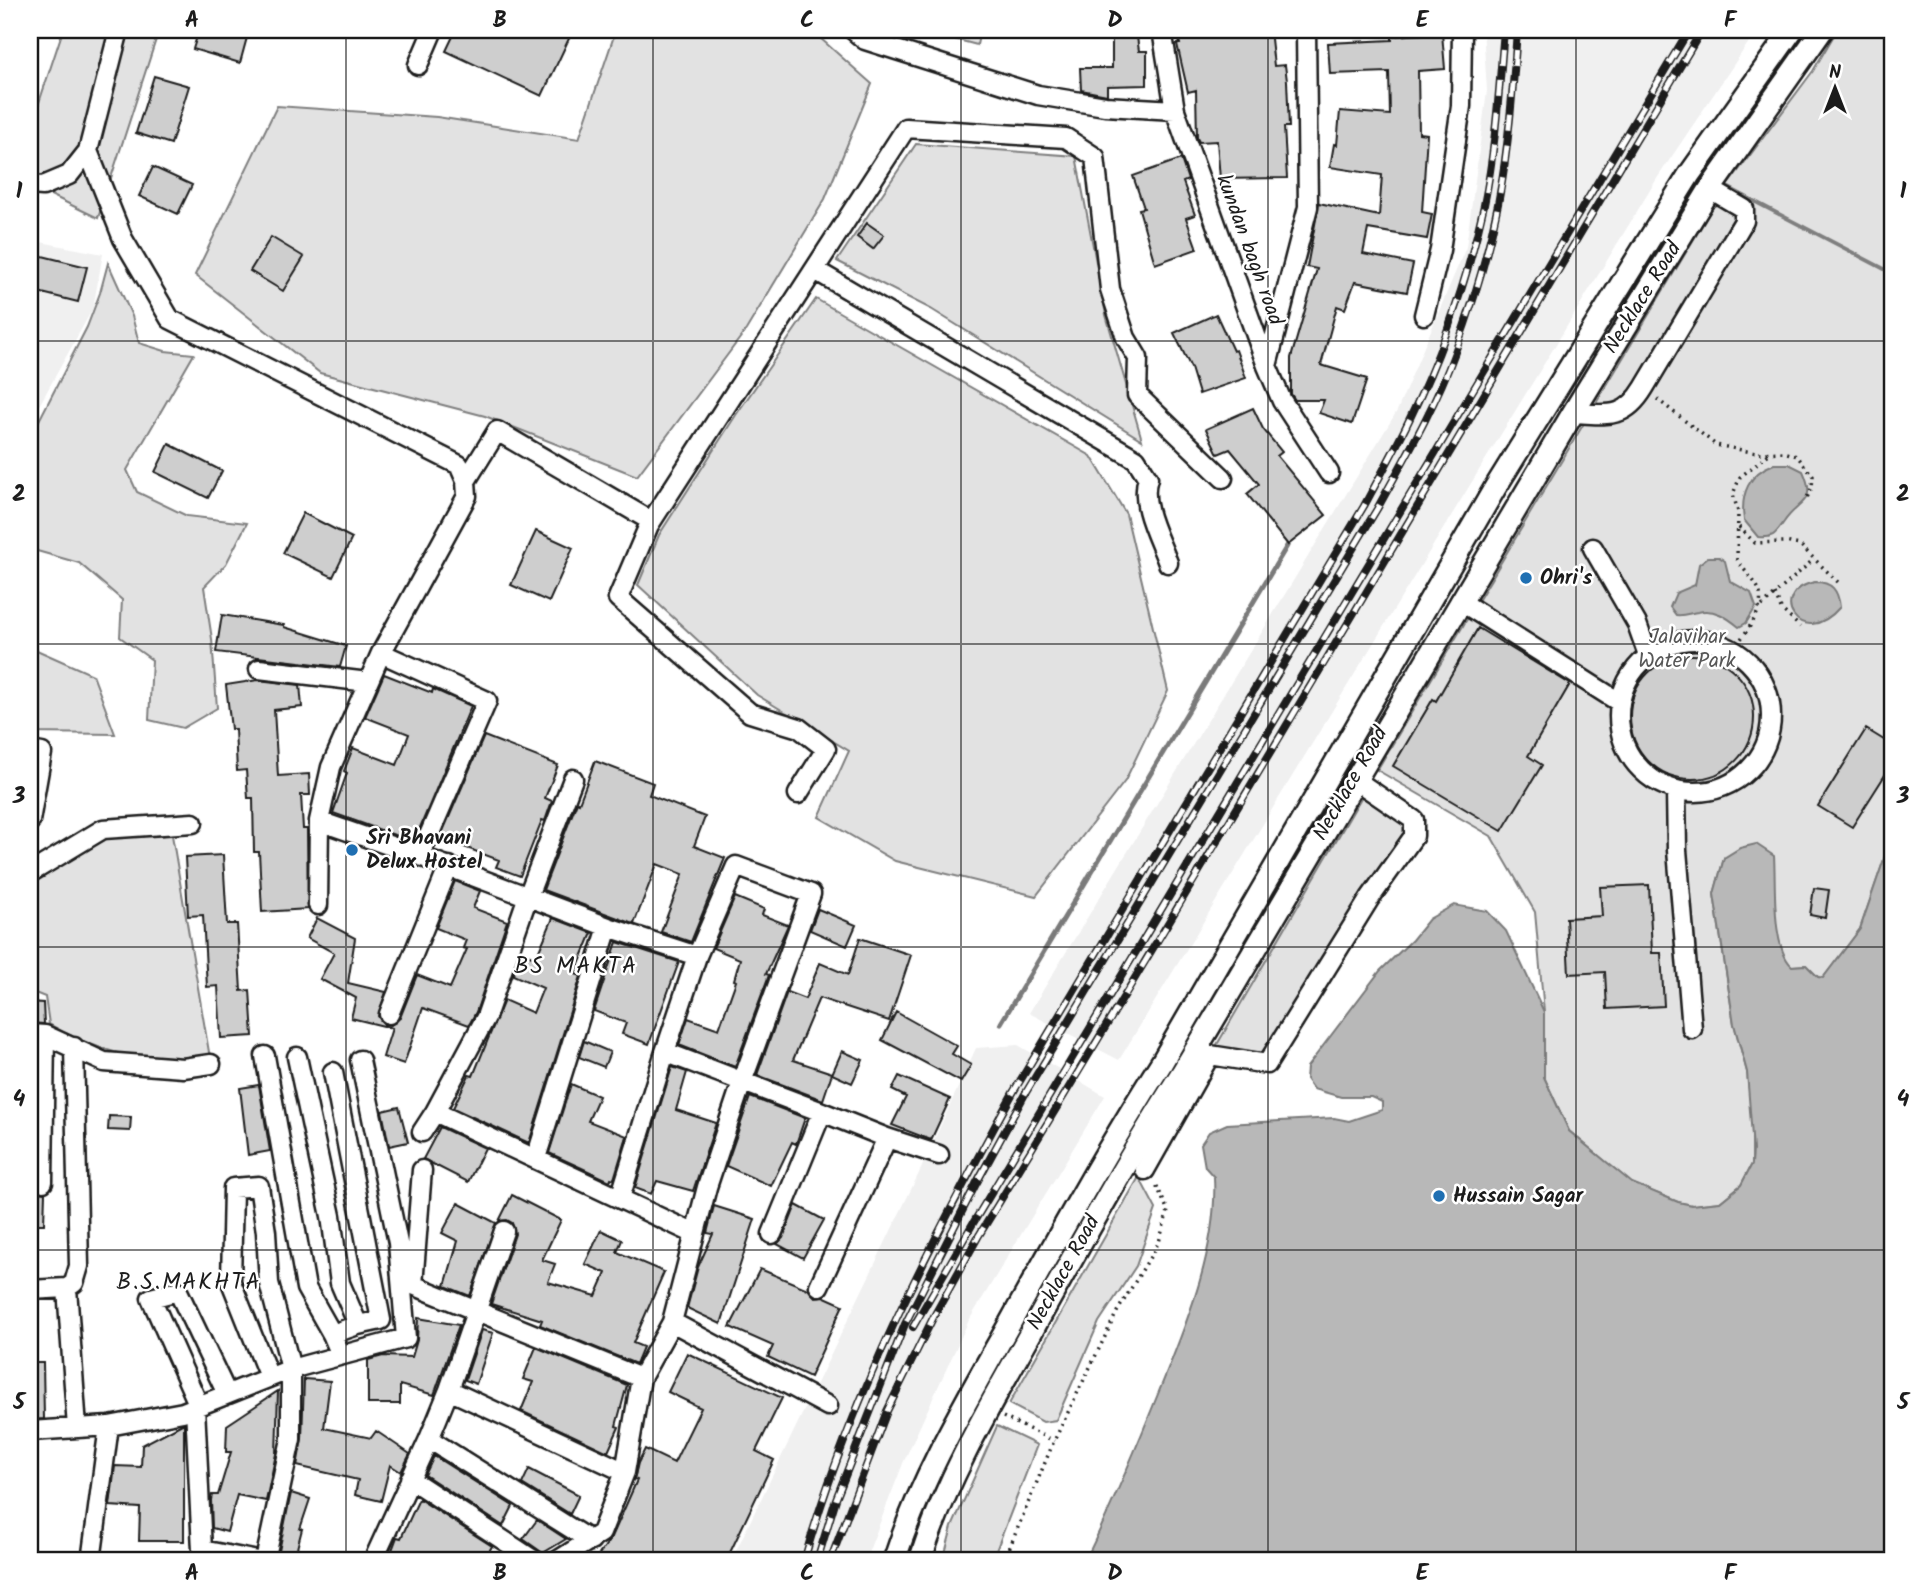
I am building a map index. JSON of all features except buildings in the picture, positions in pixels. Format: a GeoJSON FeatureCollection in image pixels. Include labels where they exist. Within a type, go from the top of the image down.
{"type":"FeatureCollection","features":[{"type":"Feature","properties":{"kind":"main road","name":"Necklace Road"},"geometry":{"type":"LineString","coordinates":[[894,1561],[905,1527],[958,1418],[1114,1138],[1162,1062],[1495,488],[1689,175],[1792,30]]}},
{"type":"Feature","properties":{"kind":"main road","name":"Necklace Road"},"geometry":{"type":"LineString","coordinates":[[920,1561],[931,1525],[988,1410],[1136,1146],[1182,1073],[1552,446],[1710,189],[1822,30]]}},
{"type":"Feature","properties":{"kind":"main road"},"geometry":{"type":"LineString","coordinates":[[1529,432],[1552,446]]}},
{"type":"Feature","properties":{"kind":"main road"},"geometry":{"type":"LineString","coordinates":[[1495,488],[1519,502]]}},
{"type":"Feature","properties":{"kind":"street"},"geometry":{"type":"LineString","coordinates":[[30,185],[43,186],[69,175],[88,151],[119,30]]}},
{"type":"Feature","properties":{"kind":"street"},"geometry":{"type":"LineString","coordinates":[[418,65],[433,30]]}},
{"type":"Feature","properties":{"kind":"street"},"geometry":{"type":"LineString","coordinates":[[853,30],[865,40],[1038,95],[1105,106],[1175,110]]}},
{"type":"Feature","properties":{"kind":"street","name":"kundan bagh road"},"geometry":{"type":"LineString","coordinates":[[1162,30],[1175,110],[1267,366],[1282,401],[1329,472]]}},
{"type":"Feature","properties":{"kind":"street"},"geometry":{"type":"LineString","coordinates":[[1267,366],[1308,207],[1306,30]]}},
{"type":"Feature","properties":{"kind":"street"},"geometry":{"type":"LineString","coordinates":[[1424,315],[1440,250],[1461,106],[1462,30]]}},
{"type":"Feature","properties":{"kind":"street"},"geometry":{"type":"LineString","coordinates":[[798,793],[826,749],[799,728],[750,713],[618,598],[651,521],[906,128],[1066,138],[1095,157],[1110,289],[1126,338],[1138,358],[1137,395],[1223,478]]}},
{"type":"Feature","properties":{"kind":"street"},"geometry":{"type":"LineString","coordinates":[[88,151],[123,239],[170,319],[459,465],[466,481],[467,496],[381,653],[331,766],[319,821],[318,905]]}},
{"type":"Feature","properties":{"kind":"street"},"geometry":{"type":"LineString","coordinates":[[1573,412],[1619,413],[1635,403],[1744,221],[1744,209],[1710,189]]}},
{"type":"Feature","properties":{"kind":"street"},"geometry":{"type":"LineString","coordinates":[[815,270],[1136,459],[1148,478],[1144,490],[1147,506],[1168,562]]}},
{"type":"Feature","properties":{"kind":"street"},"geometry":{"type":"LineString","coordinates":[[466,481],[497,431],[651,521]]}},
{"type":"Feature","properties":{"kind":"street"},"geometry":{"type":"LineString","coordinates":[[1593,548],[1637,624],[1648,655]]}},
{"type":"Feature","properties":{"kind":"street"},"geometry":{"type":"LineString","coordinates":[[1460,601],[1619,702]]}},
{"type":"Feature","properties":{"kind":"street"},"geometry":{"type":"LineString","coordinates":[[1701,639],[1733,650],[1751,664],[1766,687],[1772,715],[1767,742],[1752,766],[1730,783],[1704,792],[1676,790],[1654,781],[1637,766],[1624,747],[1618,724],[1619,702],[1629,676],[1648,655],[1673,642],[1701,639]]}},
{"type":"Feature","properties":{"kind":"street"},"geometry":{"type":"LineString","coordinates":[[381,653],[487,701],[420,856]]}},
{"type":"Feature","properties":{"kind":"street"},"geometry":{"type":"LineString","coordinates":[[259,669],[368,682]]}},
{"type":"Feature","properties":{"kind":"street"},"geometry":{"type":"LineString","coordinates":[[30,751],[41,753],[30,821]]}},
{"type":"Feature","properties":{"kind":"street"},"geometry":{"type":"LineString","coordinates":[[422,1132],[486,1017],[573,779]]}},
{"type":"Feature","properties":{"kind":"street"},"geometry":{"type":"LineString","coordinates":[[1145,1170],[1210,1055],[1267,1064],[1370,898],[1414,836],[1414,820],[1354,779]]}},
{"type":"Feature","properties":{"kind":"street"},"geometry":{"type":"LineString","coordinates":[[1676,790],[1692,1029]]}},
{"type":"Feature","properties":{"kind":"street"},"geometry":{"type":"LineString","coordinates":[[319,821],[449,866],[608,928],[698,956]]}},
{"type":"Feature","properties":{"kind":"street"},"geometry":{"type":"LineString","coordinates":[[30,873],[103,830],[193,823]]}},
{"type":"Feature","properties":{"kind":"street"},"geometry":{"type":"LineString","coordinates":[[389,1014],[449,866]]}},
{"type":"Feature","properties":{"kind":"street"},"geometry":{"type":"LineString","coordinates":[[557,1561],[601,1533],[625,1472],[642,1378],[672,1322],[707,1187],[742,1082],[811,894],[736,866],[698,956],[620,1198]]}},
{"type":"Feature","properties":{"kind":"street"},"geometry":{"type":"LineString","coordinates":[[536,1158],[608,928]]}},
{"type":"Feature","properties":{"kind":"street"},"geometry":{"type":"LineString","coordinates":[[43,1182],[37,1035],[74,1047],[104,1062],[183,1068],[211,1064]]}},
{"type":"Feature","properties":{"kind":"street"},"geometry":{"type":"LineString","coordinates":[[30,1290],[67,1288],[74,1283],[79,1266],[74,1047]]}},
{"type":"Feature","properties":{"kind":"street"},"geometry":{"type":"LineString","coordinates":[[665,1052],[887,1138],[939,1155]]}},
{"type":"Feature","properties":{"kind":"street"},"geometry":{"type":"LineString","coordinates":[[265,1056],[306,1288],[341,1355]]}},
{"type":"Feature","properties":{"kind":"street"},"geometry":{"type":"LineString","coordinates":[[297,1057],[331,1216],[340,1283],[358,1325]]}},
{"type":"Feature","properties":{"kind":"street"},"geometry":{"type":"LineString","coordinates":[[360,1060],[398,1243],[406,1338]]}},
{"type":"Feature","properties":{"kind":"street"},"geometry":{"type":"LineString","coordinates":[[332,1334],[381,1320],[333,1072]]}},
{"type":"Feature","properties":{"kind":"street"},"geometry":{"type":"LineString","coordinates":[[435,1112],[695,1234]]}},
{"type":"Feature","properties":{"kind":"street"},"geometry":{"type":"LineString","coordinates":[[772,1234],[822,1112]]}},
{"type":"Feature","properties":{"kind":"street"},"geometry":{"type":"LineString","coordinates":[[819,1286],[887,1138]]}},
{"type":"Feature","properties":{"kind":"street"},"geometry":{"type":"LineString","coordinates":[[406,1338],[422,1170]]}},
{"type":"Feature","properties":{"kind":"street"},"geometry":{"type":"LineString","coordinates":[[265,1561],[291,1439],[291,1369],[269,1283],[266,1232],[259,1186],[233,1188],[230,1282],[269,1377]]}},
{"type":"Feature","properties":{"kind":"street"},"geometry":{"type":"LineString","coordinates":[[373,1561],[449,1390],[474,1310],[504,1231]]}},
{"type":"Feature","properties":{"kind":"street"},"geometry":{"type":"LineString","coordinates":[[413,1285],[642,1378]]}},
{"type":"Feature","properties":{"kind":"street"},"geometry":{"type":"LineString","coordinates":[[67,1288],[77,1428]]}},
{"type":"Feature","properties":{"kind":"street"},"geometry":{"type":"LineString","coordinates":[[228,1394],[178,1292],[151,1298],[197,1406],[202,1555],[258,1561]]}},
{"type":"Feature","properties":{"kind":"street"},"geometry":{"type":"LineString","coordinates":[[672,1322],[828,1406]]}},
{"type":"Feature","properties":{"kind":"street"},"geometry":{"type":"LineString","coordinates":[[30,1431],[109,1426],[183,1412],[291,1369],[406,1338]]}},
{"type":"Feature","properties":{"kind":"street"},"geometry":{"type":"LineString","coordinates":[[449,1390],[625,1472]]}},
{"type":"Feature","properties":{"kind":"street"},"geometry":{"type":"LineString","coordinates":[[91,1561],[109,1426]]}},
{"type":"Feature","properties":{"kind":"street"},"geometry":{"type":"LineString","coordinates":[[429,1439],[591,1541]]}},
{"type":"Feature","properties":{"kind":"street"},"geometry":{"type":"LineString","coordinates":[[410,1479],[535,1561]]}},
{"type":"Feature","properties":{"kind":"path"},"geometry":{"type":"LineString","coordinates":[[1644,388],[1716,445],[1769,454],[1784,452],[1797,456],[1813,476],[1812,487],[1806,500]]}},
{"type":"Feature","properties":{"kind":"path"},"geometry":{"type":"LineString","coordinates":[[1762,606],[1757,585],[1737,559],[1735,545],[1739,527],[1733,494],[1740,477],[1769,454]]}},
{"type":"Feature","properties":{"kind":"path"},"geometry":{"type":"LineString","coordinates":[[1739,527],[1755,543],[1784,541],[1800,545],[1839,583]]}},
{"type":"Feature","properties":{"kind":"path"},"geometry":{"type":"LineString","coordinates":[[1733,650],[1762,606],[1814,559]]}},
{"type":"Feature","properties":{"kind":"path"},"geometry":{"type":"LineString","coordinates":[[1774,594],[1782,609],[1800,626]]}},
{"type":"Feature","properties":{"kind":"path"},"geometry":{"type":"LineString","coordinates":[[1004,1561],[1054,1441],[1117,1312],[1160,1242],[1168,1211],[1154,1180],[1145,1170]]}},
{"type":"Feature","properties":{"kind":"path"},"geometry":{"type":"LineString","coordinates":[[988,1410],[1054,1441]]}},
{"type":"Feature","properties":{"kind":"shaded area"},"geometry":{"type":"Polygon","coordinates":[[[1483,30],[1757,30],[1658,177],[1119,1060],[1029,1013],[1397,411],[1466,247],[1487,91],[1483,30]]]}},
{"type":"Feature","properties":{"kind":"shaded area"},"geometry":{"type":"Polygon","coordinates":[[[30,240],[103,254],[93,308],[30,422],[30,240]]]}},
{"type":"Feature","properties":{"kind":"shaded area"},"geometry":{"type":"Polygon","coordinates":[[[1774,464],[1789,464],[1803,471],[1807,482],[1807,496],[1774,534],[1758,537],[1744,520],[1743,502],[1752,479],[1774,464]]]}},
{"type":"Feature","properties":{"kind":"shaded area"},"geometry":{"type":"Polygon","coordinates":[[[1708,557],[1719,557],[1725,561],[1730,581],[1751,593],[1756,607],[1746,623],[1739,627],[1715,612],[1676,615],[1670,607],[1676,593],[1695,585],[1699,564],[1708,557]]]}},
{"type":"Feature","properties":{"kind":"shaded area"},"geometry":{"type":"Polygon","coordinates":[[[1815,582],[1833,588],[1840,607],[1825,620],[1812,624],[1801,622],[1794,616],[1790,606],[1792,597],[1800,588],[1815,582]]]}},
{"type":"Feature","properties":{"kind":"shaded area","name":"Hussain Sagar"},"geometry":{"type":"Polygon","coordinates":[[[1892,836],[1892,1561],[1085,1561],[1141,1436],[1198,1288],[1211,1233],[1214,1205],[1214,1177],[1205,1167],[1201,1144],[1209,1132],[1227,1124],[1334,1118],[1349,1121],[1382,1110],[1382,1102],[1371,1097],[1341,1097],[1313,1089],[1306,1079],[1307,1067],[1380,971],[1429,919],[1454,905],[1487,911],[1506,931],[1544,1012],[1544,1077],[1569,1131],[1632,1183],[1678,1202],[1692,1205],[1720,1202],[1741,1185],[1752,1164],[1753,1150],[1747,1072],[1734,1024],[1714,894],[1724,858],[1740,848],[1756,844],[1774,856],[1778,930],[1785,957],[1792,966],[1806,965],[1818,977],[1823,978],[1860,929],[1892,836]]]}},
{"type":"Feature","properties":{"kind":"shaded area"},"geometry":{"type":"Polygon","coordinates":[[[1018,1045],[1105,1096],[968,1322],[904,1461],[865,1561],[731,1561],[920,1171],[976,1048],[1018,1045]]]}},
{"type":"Feature","properties":{"kind":"green space"},"geometry":{"type":"Polygon","coordinates":[[[63,30],[159,30],[98,218],[30,185],[30,130],[63,30]]]}},
{"type":"Feature","properties":{"kind":"green space"},"geometry":{"type":"Polygon","coordinates":[[[616,30],[811,30],[872,84],[825,199],[746,330],[637,476],[485,416],[320,373],[195,275],[277,106],[437,117],[579,139],[616,30]]]}},
{"type":"Feature","properties":{"kind":"green space"},"geometry":{"type":"Polygon","coordinates":[[[920,30],[980,30],[977,45],[920,30]]]}},
{"type":"Feature","properties":{"kind":"green space"},"geometry":{"type":"Polygon","coordinates":[[[1837,30],[1892,30],[1892,272],[1727,186],[1813,71],[1837,30]]]}},
{"type":"Feature","properties":{"kind":"green space"},"geometry":{"type":"Polygon","coordinates":[[[916,144],[1076,156],[1106,315],[1142,440],[931,309],[837,261],[916,144]]]}},
{"type":"Feature","properties":{"kind":"green space","name":"Jalavihar Water Park"},"geometry":{"type":"Polygon","coordinates":[[[1725,187],[1892,274],[1892,836],[1860,929],[1823,978],[1818,977],[1806,965],[1791,966],[1785,960],[1777,935],[1724,858],[1714,894],[1734,1024],[1747,1072],[1752,1119],[1752,1164],[1741,1185],[1720,1202],[1692,1205],[1631,1183],[1569,1131],[1544,1077],[1544,1012],[1535,912],[1491,836],[1377,770],[1725,187]]]}},
{"type":"Feature","properties":{"kind":"green space"},"geometry":{"type":"Polygon","coordinates":[[[108,263],[132,316],[139,343],[165,351],[194,354],[127,470],[137,492],[187,516],[247,523],[226,564],[204,587],[212,639],[217,708],[183,728],[149,720],[152,660],[120,637],[122,600],[79,563],[30,549],[30,438],[87,327],[108,263]]]}},
{"type":"Feature","properties":{"kind":"green space"},"geometry":{"type":"Polygon","coordinates":[[[816,299],[1091,456],[1126,514],[1168,691],[1125,781],[1036,896],[895,861],[819,817],[849,751],[757,695],[638,585],[659,535],[736,415],[816,299]]]}},
{"type":"Feature","properties":{"kind":"green space"},"geometry":{"type":"Polygon","coordinates":[[[30,647],[93,675],[115,734],[30,733],[30,647]]]}},
{"type":"Feature","properties":{"kind":"green space"},"geometry":{"type":"Polygon","coordinates":[[[1362,796],[1407,825],[1406,835],[1277,1040],[1262,1056],[1215,1048],[1362,796]]]}},
{"type":"Feature","properties":{"kind":"green space"},"geometry":{"type":"Polygon","coordinates":[[[114,835],[172,835],[210,1058],[161,1061],[117,1053],[89,1043],[49,1024],[45,997],[30,991],[30,880],[114,835]]]}},
{"type":"Feature","properties":{"kind":"green space"},"geometry":{"type":"Polygon","coordinates":[[[1139,1177],[1156,1209],[1136,1266],[1099,1322],[1056,1420],[1043,1422],[1009,1404],[1139,1177]]]}},
{"type":"Feature","properties":{"kind":"green space"},"geometry":{"type":"Polygon","coordinates":[[[997,1426],[1037,1445],[992,1561],[943,1561],[952,1527],[997,1426]]]}},
{"type":"Feature","properties":{"kind":"waterway"},"geometry":{"type":"LineString","coordinates":[[1001,1023],[1287,546]]}},
{"type":"Feature","properties":{"kind":"railway"},"geometry":{"type":"LineString","coordinates":[[804,1561],[823,1499],[869,1379],[923,1262],[953,1205],[1014,1091],[1364,506],[1423,391],[1454,313],[1484,205],[1494,139],[1504,30]]}},
{"type":"Feature","properties":{"kind":"railway"},"geometry":{"type":"LineString","coordinates":[[817,1561],[836,1499],[905,1324],[976,1184],[1025,1094],[1377,509],[1438,393],[1468,316],[1494,223],[1508,139],[1517,30]]}},
{"type":"Feature","properties":{"kind":"railway"},"geometry":{"type":"LineString","coordinates":[[913,1327],[1689,30]]}},
{"type":"Feature","properties":{"kind":"railway"},"geometry":{"type":"LineString","coordinates":[[830,1561],[887,1411],[934,1316],[978,1237],[1702,30]]}},
{"type":"Feature","properties":{"kind":"place","name":"Ohri's"},"geometry":{"type":"Point","coordinates":[1526,578]}},
{"type":"Feature","properties":{"kind":"place","name":"Sri Bhavani Delux Hostel"},"geometry":{"type":"Point","coordinates":[352,850]}},
{"type":"Feature","properties":{"kind":"place","name":"Hussain Sagar"},"geometry":{"type":"Point","coordinates":[1439,1196]}},
{"type":"Feature","properties":{"kind":"district","name":"BS MAKTA"},"geometry":{"type":"Point","coordinates":[576,967]}},
{"type":"Feature","properties":{"kind":"district","name":"B.S.MAKHTA"},"geometry":{"type":"Point","coordinates":[189,1283]}}]}
